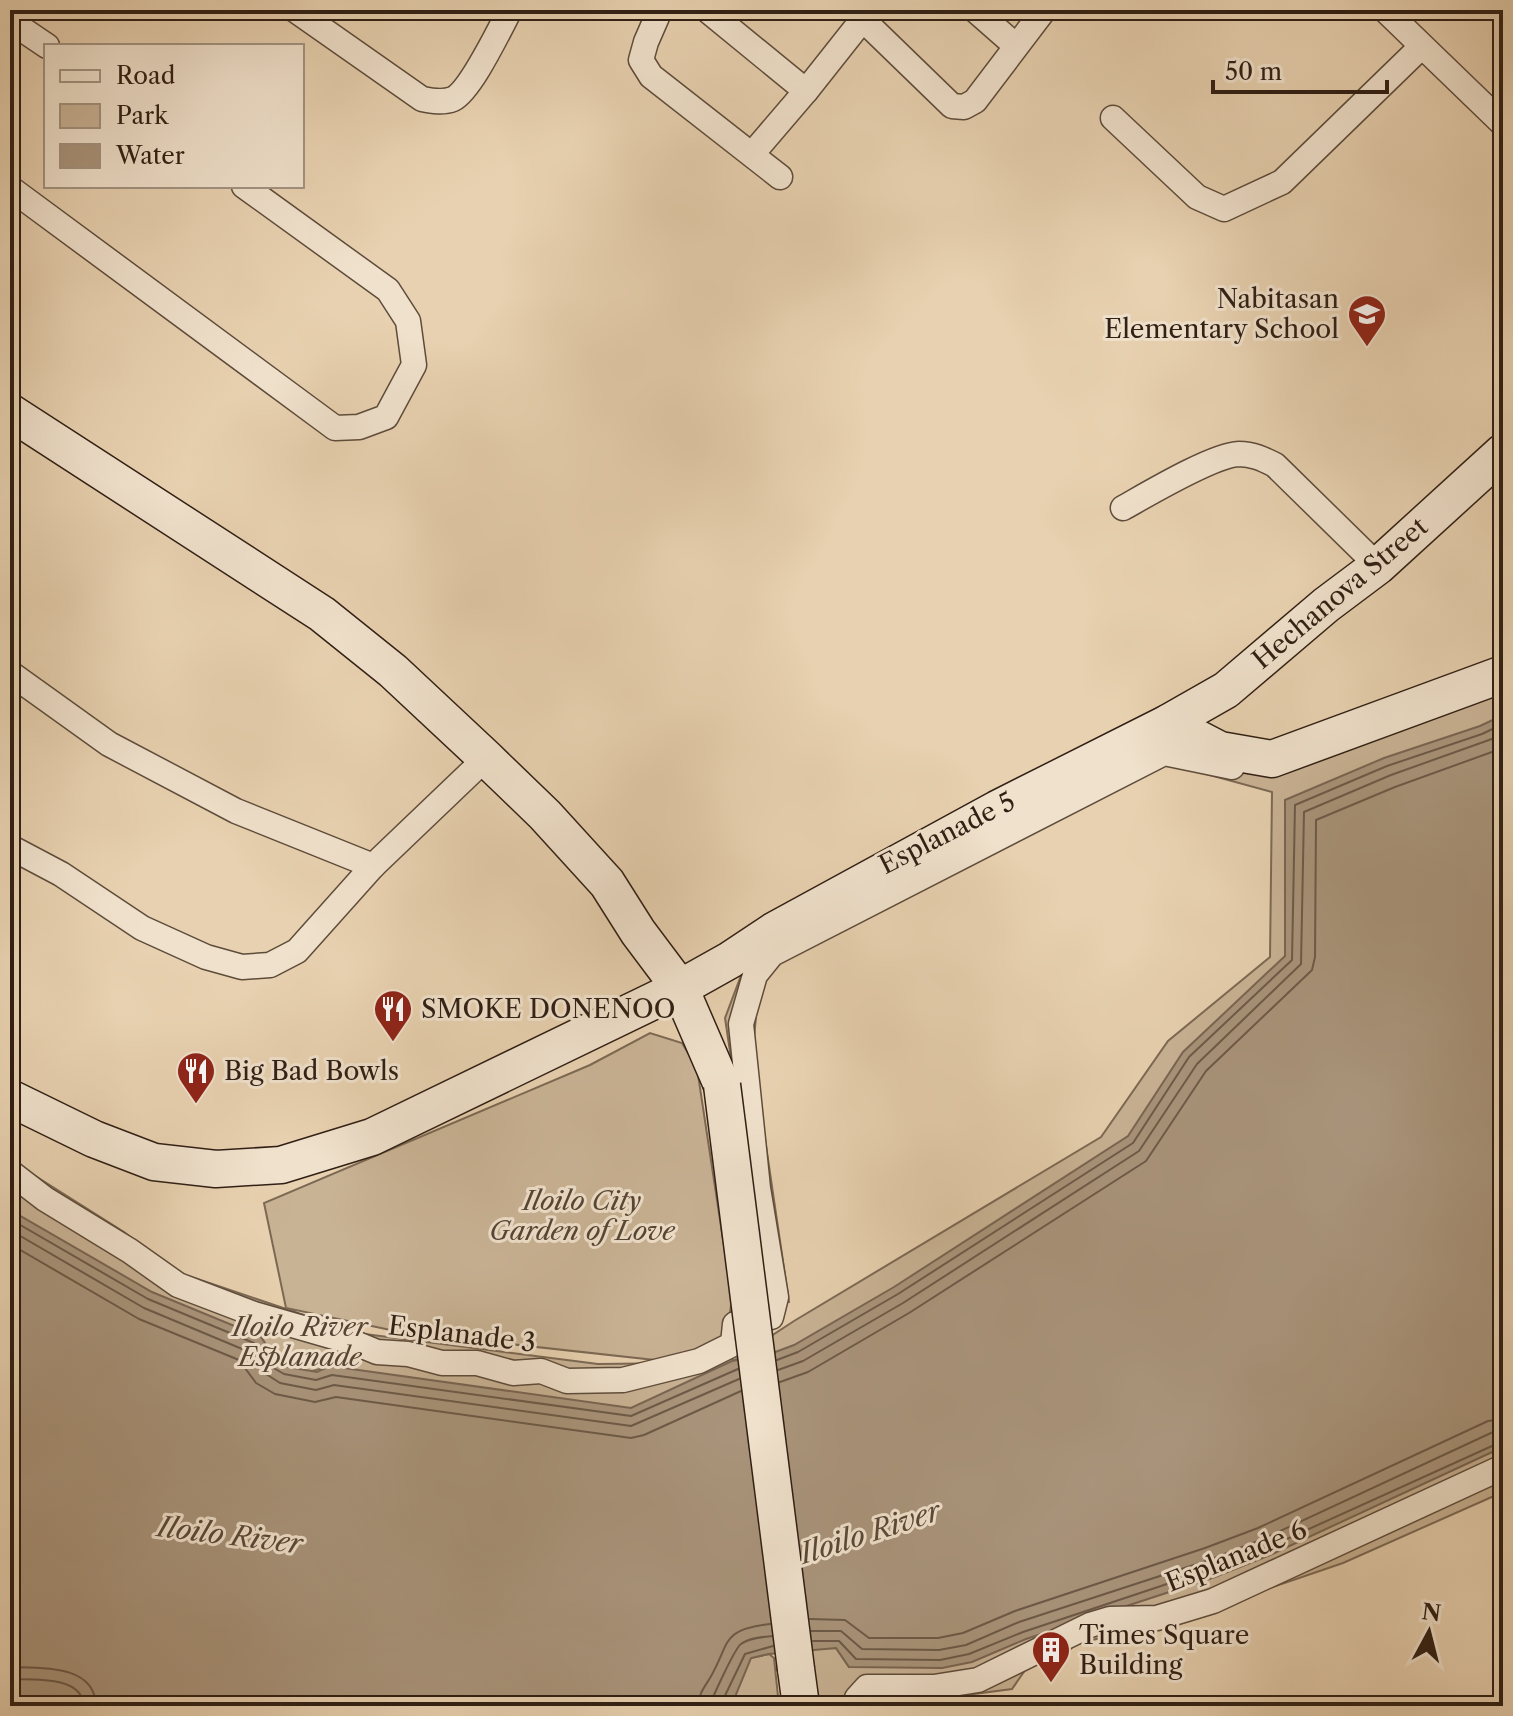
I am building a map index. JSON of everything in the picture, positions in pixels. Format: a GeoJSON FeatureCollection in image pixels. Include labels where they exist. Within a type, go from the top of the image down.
{"type":"FeatureCollection","features":[{"type":"Feature","properties":{"kind":"main road"},"geometry":{"type":"LineString","coordinates":[[10,412],[322,614],[393,671],[545,815],[607,883],[638,932],[680,988],[722,1085],[801,1706]]}},
{"type":"Feature","properties":{"kind":"main road","name":"Hechanova Street"},"geometry":{"type":"LineString","coordinates":[[10,1098],[94,1139],[154,1162],[216,1169],[281,1165],[372,1137],[680,988],[775,930],[984,816],[1168,723],[1226,690],[1326,605],[1378,566],[1503,452]]}},
{"type":"Feature","properties":{"kind":"main road"},"geometry":{"type":"LineString","coordinates":[[1168,723],[1220,750],[1272,759],[1503,674]]}},
{"type":"Feature","properties":{"kind":"street"},"geometry":{"type":"LineString","coordinates":[[295,10],[422,99],[436,102],[452,99],[465,89],[510,10]]}},
{"type":"Feature","properties":{"kind":"street"},"geometry":{"type":"LineString","coordinates":[[660,10],[641,60],[651,76],[780,177]]}},
{"type":"Feature","properties":{"kind":"street"},"geometry":{"type":"LineString","coordinates":[[707,10],[806,91]]}},
{"type":"Feature","properties":{"kind":"street"},"geometry":{"type":"LineString","coordinates":[[975,10],[1016,46]]}},
{"type":"Feature","properties":{"kind":"street"},"geometry":{"type":"LineString","coordinates":[[753,153],[806,91],[858,14],[952,106],[964,107],[975,101],[1044,10]]}},
{"type":"Feature","properties":{"kind":"street"},"geometry":{"type":"LineString","coordinates":[[1385,10],[1503,124]]}},
{"type":"Feature","properties":{"kind":"street"},"geometry":{"type":"LineString","coordinates":[[10,21],[44,44]]}},
{"type":"Feature","properties":{"kind":"street"},"geometry":{"type":"LineString","coordinates":[[1113,118],[1197,197],[1224,209],[1282,182],[1421,47]]}},
{"type":"Feature","properties":{"kind":"street"},"geometry":{"type":"LineString","coordinates":[[10,188],[335,428],[359,427],[386,417],[414,365],[408,321],[388,290],[247,188]]}},
{"type":"Feature","properties":{"kind":"street"},"geometry":{"type":"LineString","coordinates":[[1123,508],[1208,464],[1236,454],[1256,456],[1275,465],[1378,566]]}},
{"type":"Feature","properties":{"kind":"street"},"geometry":{"type":"LineString","coordinates":[[10,673],[109,744],[236,811],[373,866]]}},
{"type":"Feature","properties":{"kind":"street","name":"Esplanade 5"},"geometry":{"type":"LineString","coordinates":[[735,1324],[771,1317],[776,1297],[758,1188],[741,1024],[755,975],[772,954],[1164,753],[1276,775],[1503,691]]}},
{"type":"Feature","properties":{"kind":"street"},"geometry":{"type":"LineString","coordinates":[[10,847],[61,874],[142,928],[206,957],[242,967],[270,965],[297,951],[373,866],[486,758]]}},
{"type":"Feature","properties":{"kind":"street","name":"Esplanade 3"},"geometry":{"type":"LineString","coordinates":[[10,1172],[45,1199],[130,1251],[178,1285],[254,1314],[377,1352],[408,1354],[442,1363],[477,1363],[513,1373],[541,1371],[567,1381],[623,1380],[699,1361],[733,1344],[735,1324]]}},
{"type":"Feature","properties":{"kind":"street","name":"Esplanade 6"},"geometry":{"type":"LineString","coordinates":[[855,1706],[857,1698],[867,1687],[934,1687],[978,1680],[1090,1625],[1110,1619],[1157,1618],[1213,1601],[1503,1467]]}},
{"type":"Feature","properties":{"kind":"green space"},"geometry":{"type":"Polygon","coordinates":[[[1503,688],[1503,895],[717,1422],[342,1377],[341,1359],[316,1370],[295,1370],[277,1358],[261,1337],[10,1238],[10,1160],[124,1232],[174,1271],[357,1333],[598,1364],[682,1363],[400,1332],[286,1308],[264,1203],[590,1065],[650,1033],[682,1043],[697,1068],[732,1299],[728,1326],[733,1361],[794,1321],[1101,1137],[1168,1041],[1270,957],[1272,792],[1166,763],[778,960],[758,994],[754,1039],[760,1105],[789,1302],[768,1305],[725,1018],[745,965],[1156,751],[1274,771],[1503,688]]]}},
{"type":"Feature","properties":{"kind":"green space"},"geometry":{"type":"Polygon","coordinates":[[[1503,1428],[1503,1492],[1343,1563],[1150,1629],[1074,1645],[1069,1651],[1028,1666],[1012,1689],[882,1706],[819,1706],[811,1649],[836,1648],[849,1667],[1503,1428]]]}},
{"type":"Feature","properties":{"kind":"green space"},"geometry":{"type":"Polygon","coordinates":[[[769,1654],[774,1658],[779,1706],[702,1706],[751,1658],[769,1654]]]}},
{"type":"Feature","properties":{"kind":"green space"},"geometry":{"type":"Polygon","coordinates":[[[10,1685],[260,1706],[10,1706],[10,1685]]]}},
{"type":"Feature","properties":{"kind":"water","name":"Iloilo River"},"geometry":{"type":"Polygon","coordinates":[[[1503,715],[1503,1447],[1270,1555],[1215,1577],[1026,1639],[972,1662],[942,1668],[849,1667],[836,1648],[751,1658],[735,1697],[725,1706],[132,1706],[10,1697],[10,1210],[152,1292],[261,1337],[276,1360],[288,1367],[317,1372],[330,1366],[631,1408],[732,1361],[770,1354],[794,1345],[894,1287],[1128,1136],[1183,1052],[1285,956],[1285,800],[1384,758],[1480,726],[1503,715]]]}},
{"type":"Feature","properties":{"kind":"place","name":"Nabitasan Elementary School"},"geometry":{"type":"Point","coordinates":[1367,348]}},
{"type":"Feature","properties":{"kind":"place","name":"SMOKE DONENOO"},"geometry":{"type":"Point","coordinates":[393,1043]}},
{"type":"Feature","properties":{"kind":"place","name":"Big Bad Bowls"},"geometry":{"type":"Point","coordinates":[196,1105]}},
{"type":"Feature","properties":{"kind":"place","name":"Times Square Building"},"geometry":{"type":"Point","coordinates":[1051,1684]}},
{"type":"Feature","properties":{"kind":"park label","name":"Iloilo City Garden of Love"},"geometry":{"type":"Point","coordinates":[582,1216]}},
{"type":"Feature","properties":{"kind":"park label","name":"Iloilo River Esplanade"},"geometry":{"type":"Point","coordinates":[300,1342]}}]}
